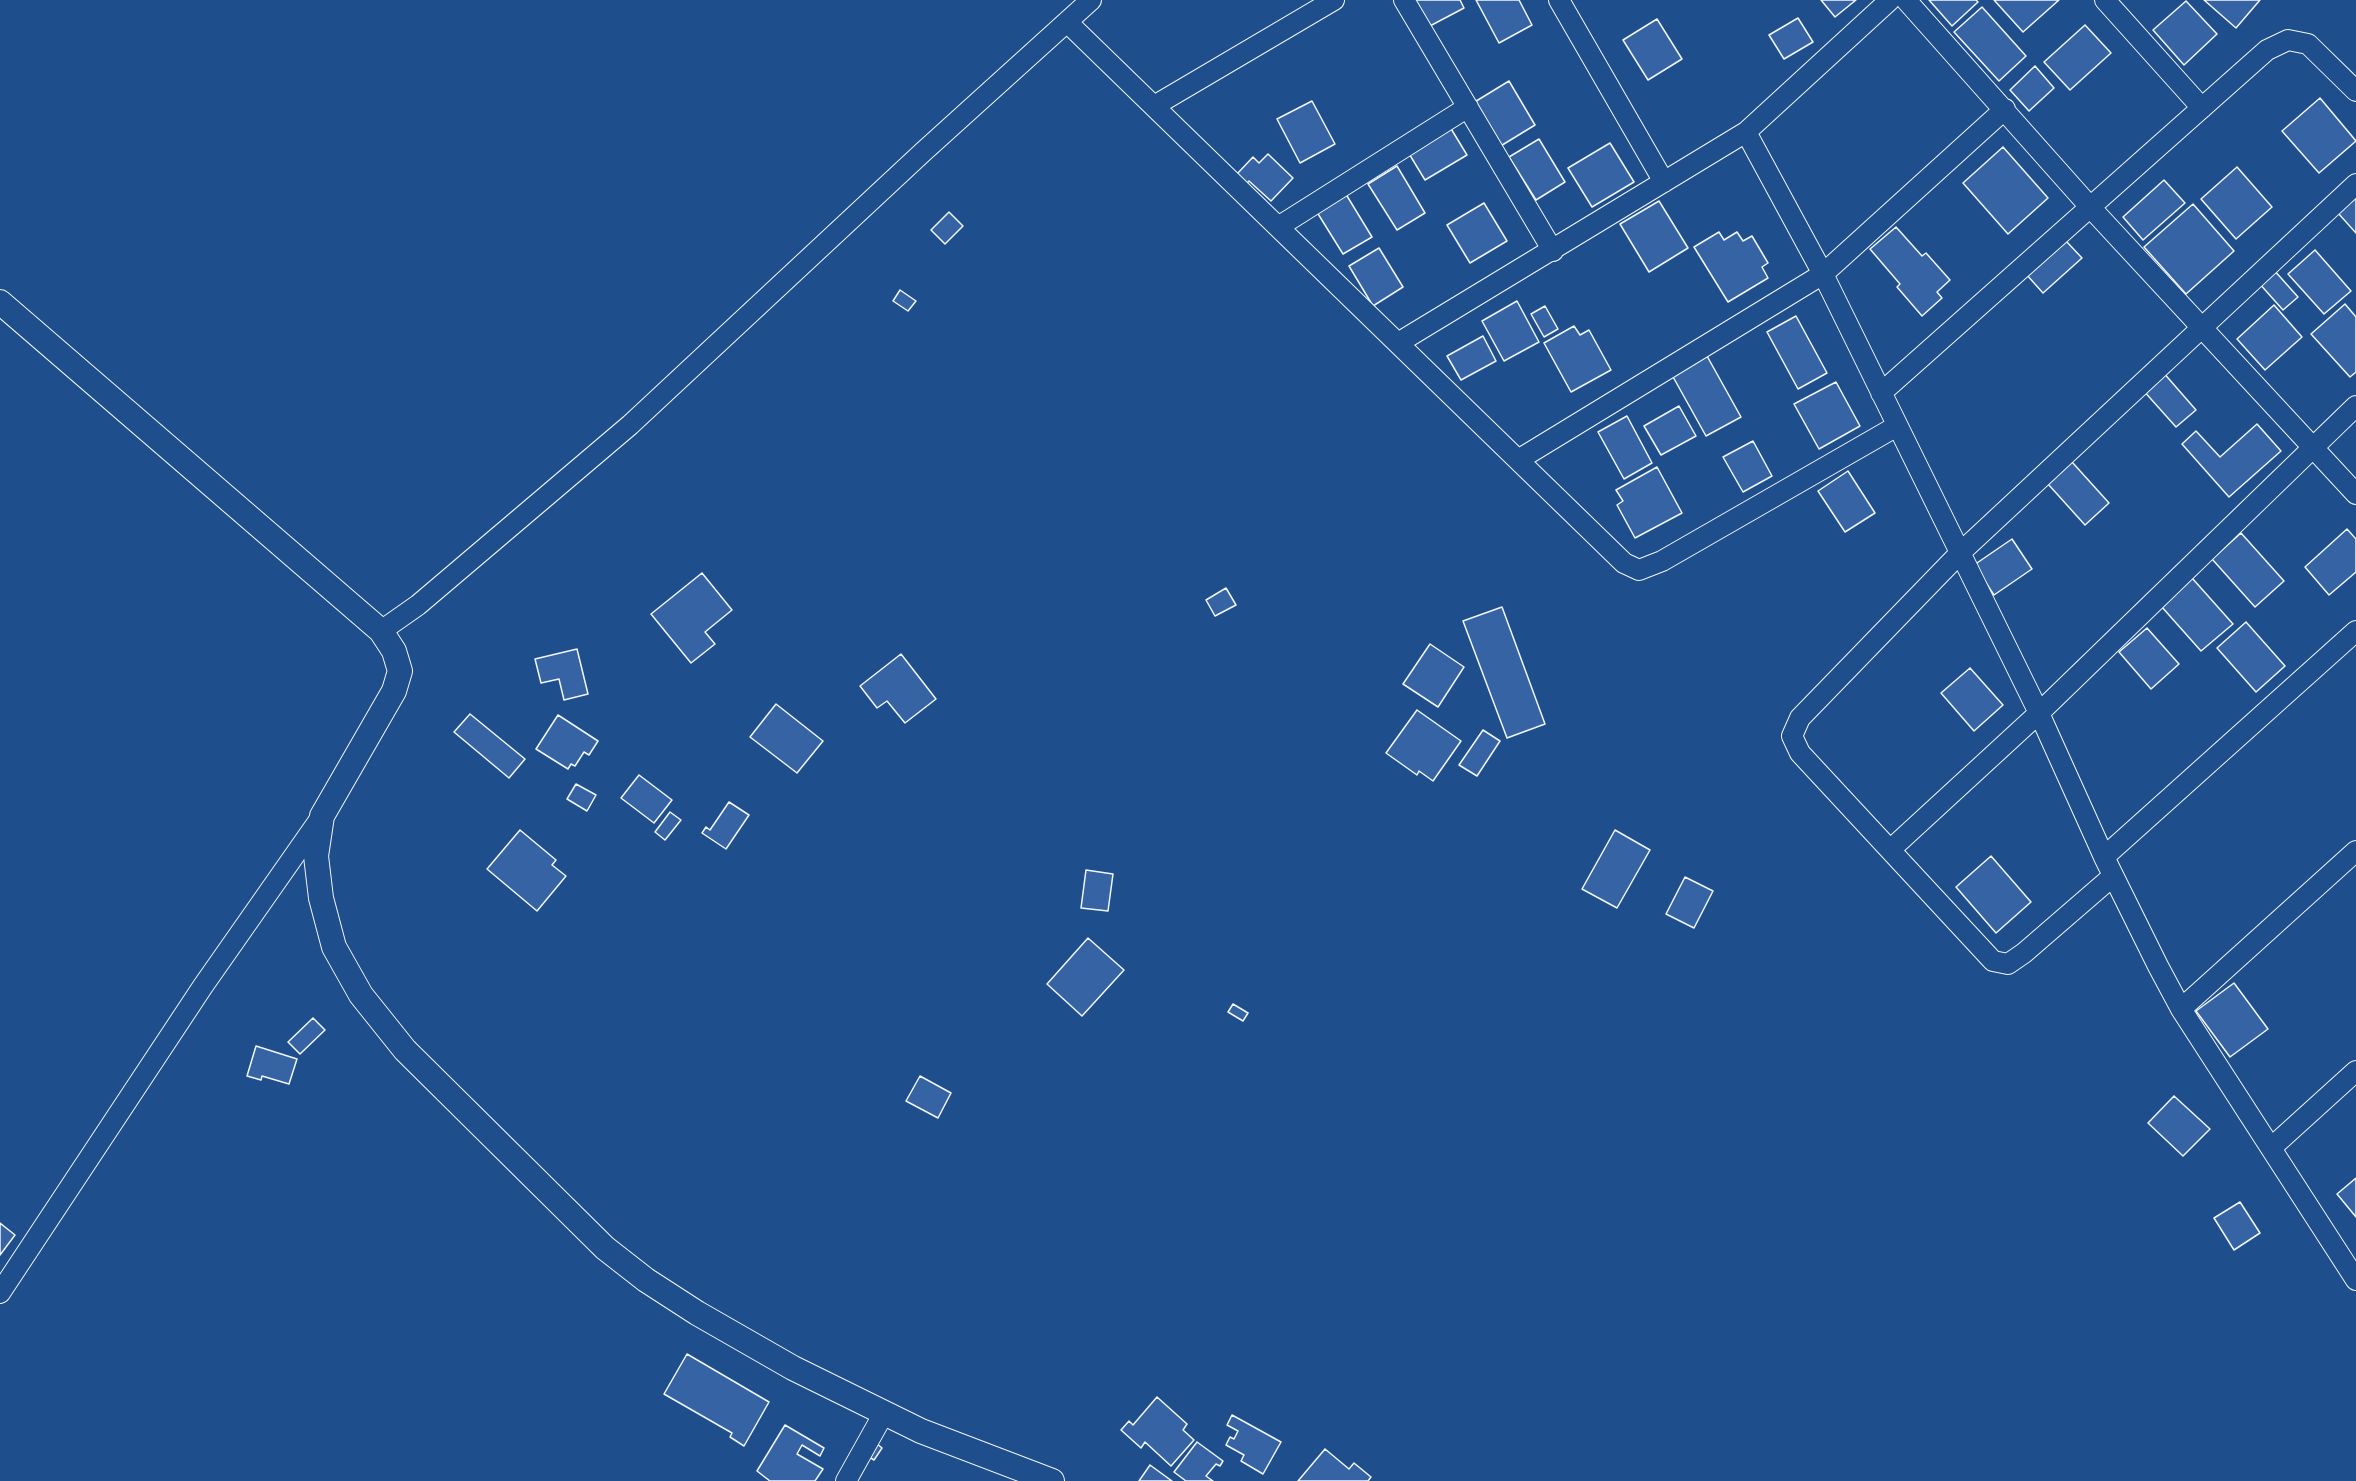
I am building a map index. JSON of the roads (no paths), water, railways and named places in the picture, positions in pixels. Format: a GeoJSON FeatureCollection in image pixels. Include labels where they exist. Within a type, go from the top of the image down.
{"type":"FeatureCollection","features":[{"type":"Feature","properties":{"kind":"street"},"geometry":{"type":"LineString","coordinates":[[381,631],[418,605],[630,425],[923,152],[1091,0]]}},
{"type":"Feature","properties":{"kind":"street"},"geometry":{"type":"LineString","coordinates":[[1154,106],[1334,0]]}},
{"type":"Feature","properties":{"kind":"street"},"geometry":{"type":"LineString","coordinates":[[1404,0],[1553,251]]}},
{"type":"Feature","properties":{"kind":"street"},"geometry":{"type":"LineString","coordinates":[[1559,0],[1664,182]]}},
{"type":"Feature","properties":{"kind":"street"},"geometry":{"type":"LineString","coordinates":[[1398,344],[1746,132],[1890,0]]}},
{"type":"Feature","properties":{"kind":"street"},"geometry":{"type":"LineString","coordinates":[[1906,0],[2091,208],[2356,494]]}},
{"type":"Feature","properties":{"kind":"street"},"geometry":{"type":"LineString","coordinates":[[2105,0],[2202,108]]}},
{"type":"Feature","properties":{"kind":"street"},"geometry":{"type":"LineString","coordinates":[[1067,22],[1624,563],[1639,570],[1662,561],[1898,426]]}},
{"type":"Feature","properties":{"kind":"street"},"geometry":{"type":"LineString","coordinates":[[1881,393],[2267,50],[2288,40],[2308,44],[2356,91]]}},
{"type":"Feature","properties":{"kind":"street"},"geometry":{"type":"LineString","coordinates":[[1278,227],[1468,107]]}},
{"type":"Feature","properties":{"kind":"street"},"geometry":{"type":"LineString","coordinates":[[1518,460],[1822,274],[2005,109]]}},
{"type":"Feature","properties":{"kind":"street"},"geometry":{"type":"LineString","coordinates":[[1746,132],[1822,274],[1898,426],[2039,713],[2113,876],[2181,1009],[2356,1280]]}},
{"type":"Feature","properties":{"kind":"street"},"geometry":{"type":"LineString","coordinates":[[2113,876],[2024,953],[2008,964],[1993,961],[1800,753],[1792,736],[1800,718],[1960,554],[2356,184]]}},
{"type":"Feature","properties":{"kind":"street"},"geometry":{"type":"LineString","coordinates":[[0,302],[381,631],[394,651],[400,671],[394,691],[322,816],[203,986],[0,1293]]}},
{"type":"Feature","properties":{"kind":"street"},"geometry":{"type":"LineString","coordinates":[[1890,850],[2039,713],[2356,406]]}},
{"type":"Feature","properties":{"kind":"street"},"geometry":{"type":"LineString","coordinates":[[2104,857],[2356,631]]}},
{"type":"Feature","properties":{"kind":"street"},"geometry":{"type":"LineString","coordinates":[[322,816],[316,856],[321,898],[333,947],[361,995],[405,1050],[605,1248],[646,1280],[697,1313],[793,1368],[921,1431],[1019,1475],[1052,1481]]}},
{"type":"Feature","properties":{"kind":"street"},"geometry":{"type":"LineString","coordinates":[[2181,1009],[2356,851]]}},
{"type":"Feature","properties":{"kind":"street"},"geometry":{"type":"LineString","coordinates":[[2271,1148],[2356,1071]]}},
{"type":"Feature","properties":{"kind":"street"},"geometry":{"type":"LineString","coordinates":[[846,1481],[884,1413]]}}]}
